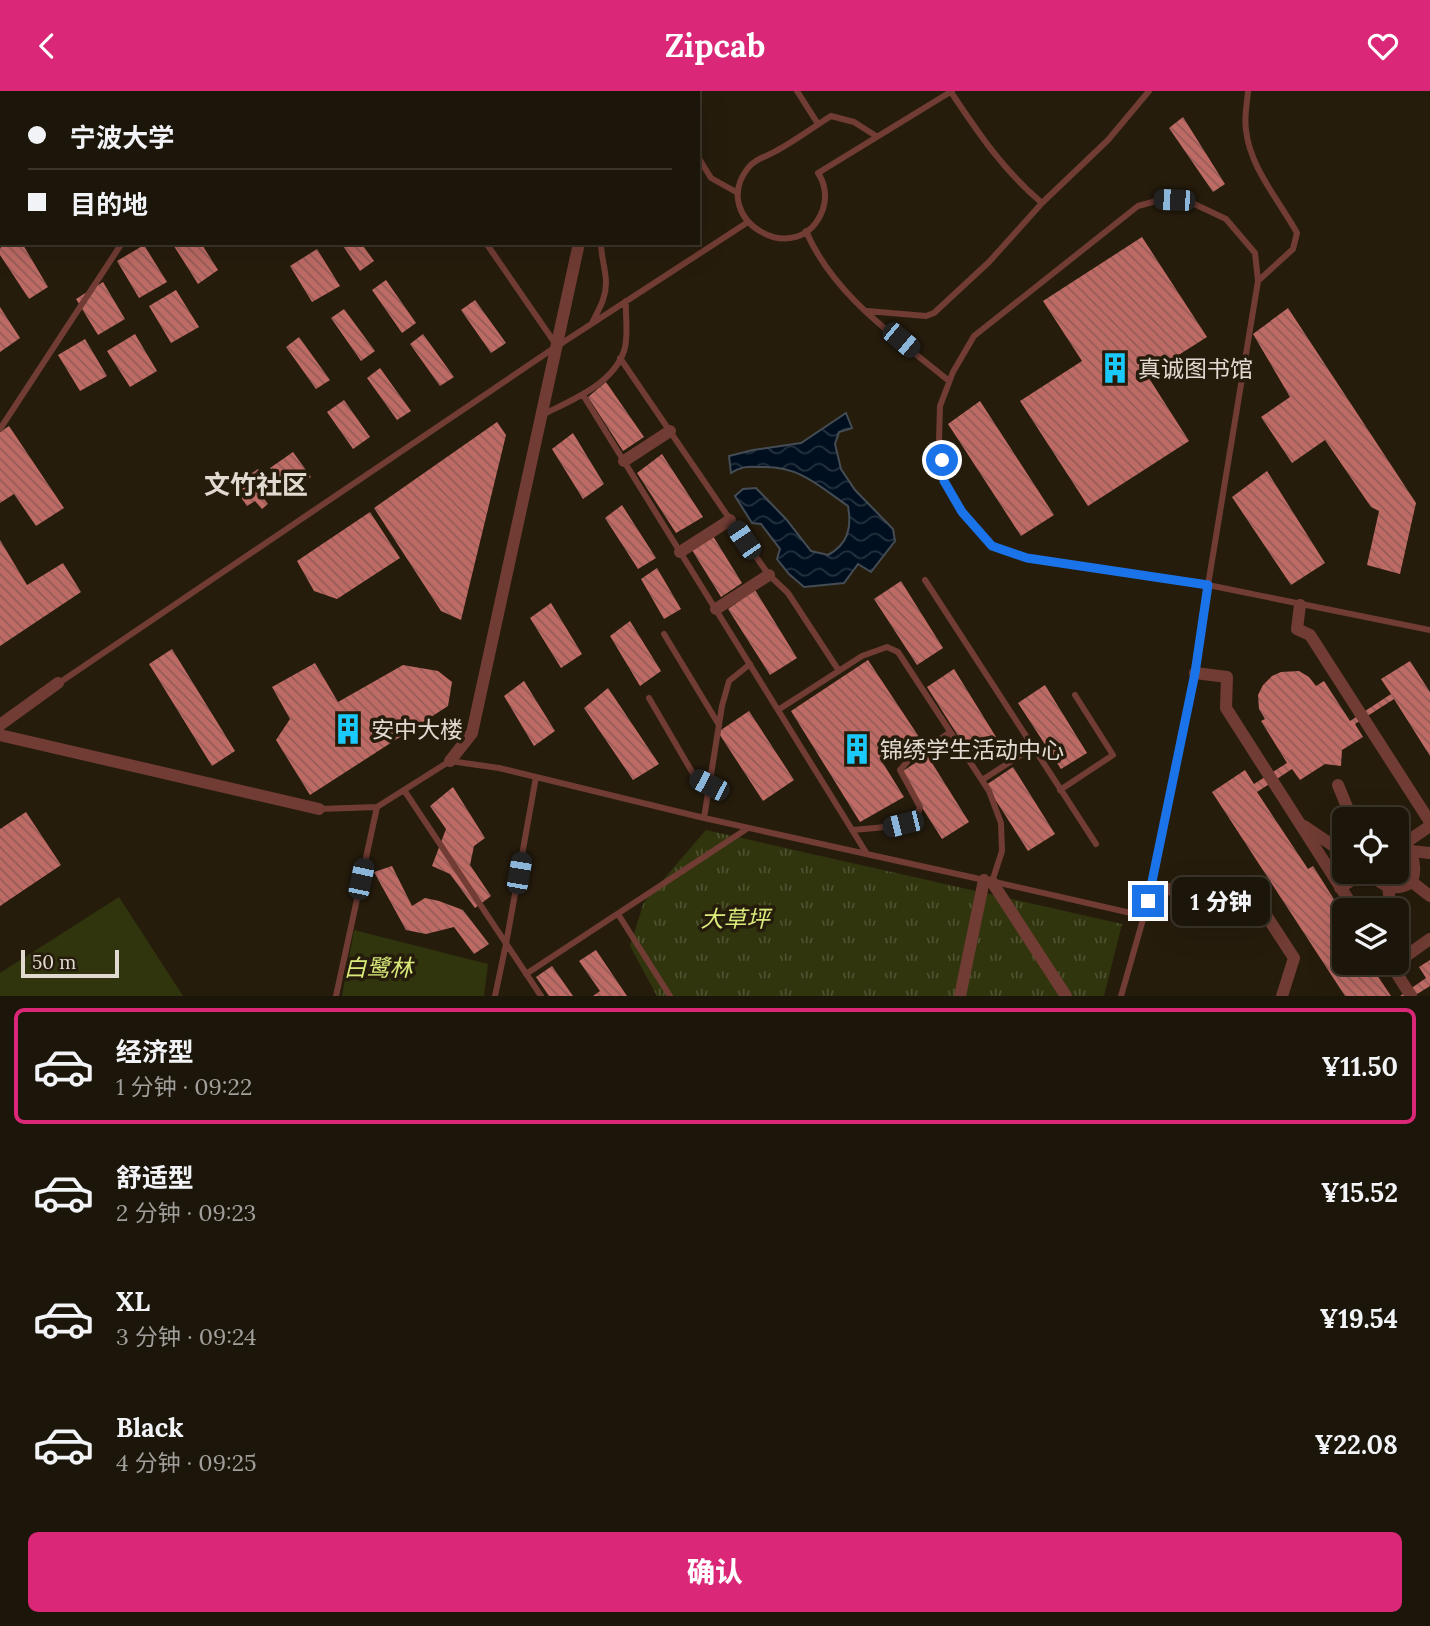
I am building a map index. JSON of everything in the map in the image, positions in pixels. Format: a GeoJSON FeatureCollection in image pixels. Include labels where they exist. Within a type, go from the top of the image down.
{"type":"FeatureCollection","features":[{"type":"Feature","properties":{"kind":"street"},"geometry":{"type":"LineString","coordinates":[[450,761],[472,733],[579,245]]}},
{"type":"Feature","properties":{"kind":"street"},"geometry":{"type":"LineString","coordinates":[[624,461],[670,431]]}},
{"type":"Feature","properties":{"kind":"street"},"geometry":{"type":"LineString","coordinates":[[680,552],[730,520]]}},
{"type":"Feature","properties":{"kind":"street"},"geometry":{"type":"LineString","coordinates":[[716,609],[769,575]]}},
{"type":"Feature","properties":{"kind":"street"},"geometry":{"type":"LineString","coordinates":[[1300,605],[1297,629],[1310,635],[1430,824],[1409,846]]}},
{"type":"Feature","properties":{"kind":"street"},"geometry":{"type":"LineString","coordinates":[[1195,673],[1227,677],[1226,708],[1347,898]]}},
{"type":"Feature","properties":{"kind":"street"},"geometry":{"type":"LineString","coordinates":[[0,725],[58,683]]}},
{"type":"Feature","properties":{"kind":"street"},"geometry":{"type":"LineString","coordinates":[[0,735],[319,809]]}},
{"type":"Feature","properties":{"kind":"street"},"geometry":{"type":"LineString","coordinates":[[1338,785],[1347,807]]}},
{"type":"Feature","properties":{"kind":"street"},"geometry":{"type":"LineString","coordinates":[[1300,824],[1332,845]]}},
{"type":"Feature","properties":{"kind":"street"},"geometry":{"type":"LineString","coordinates":[[1409,847],[1430,853]]}},
{"type":"Feature","properties":{"kind":"street"},"geometry":{"type":"LineString","coordinates":[[1382,884],[1400,888],[1412,882],[1416,870],[1415,858],[1409,849]]}},
{"type":"Feature","properties":{"kind":"street"},"geometry":{"type":"LineString","coordinates":[[960,996],[988,881]]}},
{"type":"Feature","properties":{"kind":"street"},"geometry":{"type":"LineString","coordinates":[[988,881],[1066,996]]}},
{"type":"Feature","properties":{"kind":"street"},"geometry":{"type":"LineString","coordinates":[[1412,882],[1430,896]]}},
{"type":"Feature","properties":{"kind":"street"},"geometry":{"type":"LineString","coordinates":[[1340,888],[1347,884]]}},
{"type":"Feature","properties":{"kind":"street"},"geometry":{"type":"LineString","coordinates":[[1152,885],[1260,906],[1294,958],[1282,996]]}},
{"type":"Feature","properties":{"kind":"street"},"geometry":{"type":"LineString","coordinates":[[1388,887],[1389,898]]}},
{"type":"Feature","properties":{"kind":"street"},"geometry":{"type":"LineString","coordinates":[[1409,953],[1430,939]]}},
{"type":"Feature","properties":{"kind":"street"},"geometry":{"type":"LineString","coordinates":[[1400,975],[1411,996]]}},
{"type":"Feature","properties":{"kind":"lane"},"geometry":{"type":"LineString","coordinates":[[797,91],[818,124]]}},
{"type":"Feature","properties":{"kind":"lane"},"geometry":{"type":"LineString","coordinates":[[876,136],[843,117],[831,116],[774,152],[760,157],[749,166],[738,193],[740,207],[748,222],[769,237],[783,239],[806,231],[819,218],[824,205],[825,191],[818,173],[951,91],[995,157],[1019,184],[1042,203]]}},
{"type":"Feature","properties":{"kind":"lane"},"geometry":{"type":"LineString","coordinates":[[867,311],[926,316],[934,313],[989,262],[1042,203],[1108,140],[1149,91]]}},
{"type":"Feature","properties":{"kind":"lane"},"geometry":{"type":"LineString","coordinates":[[1248,91],[1245,128],[1250,149],[1259,171],[1297,233],[1293,249],[1258,281]]}},
{"type":"Feature","properties":{"kind":"lane"},"geometry":{"type":"LineString","coordinates":[[700,160],[711,178],[738,193]]}},
{"type":"Feature","properties":{"kind":"lane"},"geometry":{"type":"LineString","coordinates":[[1121,996],[1152,885],[1195,673],[1208,585],[1258,281],[1255,253],[1226,219],[1188,201],[1160,200],[1138,206],[974,336],[949,381],[940,405],[939,440],[944,481],[962,512],[992,546],[1027,558],[1208,585],[1430,630]]}},
{"type":"Feature","properties":{"kind":"lane"},"geometry":{"type":"LineString","coordinates":[[58,683],[557,346],[748,222]]}},
{"type":"Feature","properties":{"kind":"lane"},"geometry":{"type":"LineString","coordinates":[[806,231],[815,253],[832,276],[867,311],[949,381]]}},
{"type":"Feature","properties":{"kind":"lane"},"geometry":{"type":"LineString","coordinates":[[0,429],[121,245]]}},
{"type":"Feature","properties":{"kind":"lane"},"geometry":{"type":"LineString","coordinates":[[487,245],[557,346]]}},
{"type":"Feature","properties":{"kind":"lane"},"geometry":{"type":"LineString","coordinates":[[592,323],[604,298],[607,282],[601,260],[601,245]]}},
{"type":"Feature","properties":{"kind":"lane"},"geometry":{"type":"LineString","coordinates":[[542,415],[583,395],[611,373],[625,350],[625,301]]}},
{"type":"Feature","properties":{"kind":"lane"},"geometry":{"type":"LineString","coordinates":[[620,358],[769,575],[788,593],[839,671]]}},
{"type":"Feature","properties":{"kind":"lane"},"geometry":{"type":"LineString","coordinates":[[583,395],[867,854]]}},
{"type":"Feature","properties":{"kind":"lane"},"geometry":{"type":"LineString","coordinates":[[925,580],[1096,844]]}},
{"type":"Feature","properties":{"kind":"lane"},"geometry":{"type":"LineString","coordinates":[[664,634],[719,725]]}},
{"type":"Feature","properties":{"kind":"lane"},"geometry":{"type":"LineString","coordinates":[[778,711],[862,656],[887,647],[898,652],[989,791],[1001,823],[1002,851],[988,881]]}},
{"type":"Feature","properties":{"kind":"lane"},"geometry":{"type":"LineString","coordinates":[[704,818],[719,725],[730,681],[750,664]]}},
{"type":"Feature","properties":{"kind":"lane"},"geometry":{"type":"LineString","coordinates":[[1060,790],[1113,755],[1075,695]]}},
{"type":"Feature","properties":{"kind":"lane"},"geometry":{"type":"LineString","coordinates":[[649,698],[695,777],[709,785]]}},
{"type":"Feature","properties":{"kind":"lane"},"geometry":{"type":"LineString","coordinates":[[852,830],[903,824],[917,816],[920,807],[900,770],[916,754],[949,733]]}},
{"type":"Feature","properties":{"kind":"lane"},"geometry":{"type":"LineString","coordinates":[[982,780],[1032,748]]}},
{"type":"Feature","properties":{"kind":"lane"},"geometry":{"type":"LineString","coordinates":[[319,809],[377,807],[450,761],[499,768],[704,818],[1144,916]]}},
{"type":"Feature","properties":{"kind":"lane"},"geometry":{"type":"LineString","coordinates":[[495,996],[536,777]]}},
{"type":"Feature","properties":{"kind":"lane"},"geometry":{"type":"LineString","coordinates":[[404,790],[541,996]]}},
{"type":"Feature","properties":{"kind":"lane"},"geometry":{"type":"LineString","coordinates":[[337,996],[377,807]]}},
{"type":"Feature","properties":{"kind":"lane"},"geometry":{"type":"LineString","coordinates":[[526,974],[748,828]]}},
{"type":"Feature","properties":{"kind":"lane"},"geometry":{"type":"LineString","coordinates":[[618,914],[670,996]]}},
{"type":"Feature","properties":{"kind":"green space","name":"大草坪"},"geometry":{"type":"Polygon","coordinates":[[[706,830],[1122,924],[1104,996],[657,996],[630,946],[644,902],[706,830]]]}},
{"type":"Feature","properties":{"kind":"green space"},"geometry":{"type":"Polygon","coordinates":[[[119,897],[183,996],[0,996],[0,973],[119,897]]]}},
{"type":"Feature","properties":{"kind":"green space","name":"白鹭林"},"geometry":{"type":"Polygon","coordinates":[[[354,930],[488,964],[484,996],[342,996],[354,930]]]}},
{"type":"Feature","properties":{"kind":"water"},"geometry":{"type":"Polygon","coordinates":[[[846,413],[852,428],[839,432],[835,444],[841,469],[855,490],[893,529],[895,541],[871,572],[858,564],[844,583],[804,587],[777,559],[780,549],[761,524],[752,523],[735,496],[743,489],[756,488],[786,519],[811,551],[828,555],[840,546],[847,535],[848,506],[809,479],[788,470],[750,467],[731,473],[729,456],[801,443],[846,413]]]}},
{"type":"Feature","properties":{"kind":"building"},"geometry":{"type":"Polygon","coordinates":[[[1183,117],[1225,184],[1213,192],[1169,128],[1183,117]]]}},
{"type":"Feature","properties":{"kind":"building","name":"真诚图书馆"},"geometry":{"type":"Polygon","coordinates":[[[1142,237],[1207,337],[1147,375],[1189,441],[1088,506],[1020,401],[1082,361],[1043,301],[1142,237]]]}},
{"type":"Feature","properties":{"kind":"building"},"geometry":{"type":"Polygon","coordinates":[[[5,245],[23,245],[48,287],[29,299],[0,255],[0,248],[5,245]]]}},
{"type":"Feature","properties":{"kind":"building"},"geometry":{"type":"Polygon","coordinates":[[[144,245],[167,282],[139,298],[117,261],[144,245]]]}},
{"type":"Feature","properties":{"kind":"building"},"geometry":{"type":"Polygon","coordinates":[[[173,245],[202,245],[218,270],[198,284],[173,245]]]}},
{"type":"Feature","properties":{"kind":"building"},"geometry":{"type":"Polygon","coordinates":[[[342,245],[362,245],[374,261],[360,271],[342,245]]]}},
{"type":"Feature","properties":{"kind":"building"},"geometry":{"type":"Polygon","coordinates":[[[317,249],[340,286],[312,302],[290,266],[317,249]]]}},
{"type":"Feature","properties":{"kind":"building"},"geometry":{"type":"Polygon","coordinates":[[[386,280],[416,323],[402,333],[372,290],[386,280]]]}},
{"type":"Feature","properties":{"kind":"building"},"geometry":{"type":"Polygon","coordinates":[[[103,282],[125,319],[98,335],[76,299],[103,282]]]}},
{"type":"Feature","properties":{"kind":"building"},"geometry":{"type":"Polygon","coordinates":[[[176,290],[199,327],[171,343],[149,306],[176,290]]]}},
{"type":"Feature","properties":{"kind":"building"},"geometry":{"type":"Polygon","coordinates":[[[475,300],[506,343],[491,353],[461,310],[475,300]]]}},
{"type":"Feature","properties":{"kind":"building"},"geometry":{"type":"Polygon","coordinates":[[[0,307],[20,338],[0,352],[0,307]]]}},
{"type":"Feature","properties":{"kind":"building"},"geometry":{"type":"Polygon","coordinates":[[[1288,308],[1416,503],[1400,574],[1367,565],[1379,511],[1371,507],[1325,440],[1292,463],[1261,417],[1290,397],[1253,334],[1288,308]]]}},
{"type":"Feature","properties":{"kind":"building"},"geometry":{"type":"Polygon","coordinates":[[[344,309],[375,351],[361,361],[331,318],[344,309]]]}},
{"type":"Feature","properties":{"kind":"building"},"geometry":{"type":"Polygon","coordinates":[[[135,334],[157,371],[130,387],[107,351],[135,334]]]}},
{"type":"Feature","properties":{"kind":"building"},"geometry":{"type":"Polygon","coordinates":[[[423,334],[454,377],[440,386],[410,344],[423,334]]]}},
{"type":"Feature","properties":{"kind":"building"},"geometry":{"type":"Polygon","coordinates":[[[299,337],[330,380],[316,389],[286,347],[299,337]]]}},
{"type":"Feature","properties":{"kind":"building"},"geometry":{"type":"Polygon","coordinates":[[[85,339],[107,376],[80,391],[58,355],[85,339]]]}},
{"type":"Feature","properties":{"kind":"building"},"geometry":{"type":"Polygon","coordinates":[[[380,368],[411,411],[397,420],[367,378],[380,368]]]}},
{"type":"Feature","properties":{"kind":"building"},"geometry":{"type":"Polygon","coordinates":[[[606,382],[644,437],[623,451],[588,397],[606,382]]]}},
{"type":"Feature","properties":{"kind":"building"},"geometry":{"type":"Polygon","coordinates":[[[344,400],[370,437],[353,449],[327,412],[344,400]]]}},
{"type":"Feature","properties":{"kind":"building"},"geometry":{"type":"Polygon","coordinates":[[[980,401],[1054,515],[1021,536],[948,424],[980,401]]]}},
{"type":"Feature","properties":{"kind":"building"},"geometry":{"type":"Polygon","coordinates":[[[497,422],[506,435],[461,620],[441,611],[374,508],[497,422]]]}},
{"type":"Feature","properties":{"kind":"building"},"geometry":{"type":"Polygon","coordinates":[[[9,426],[64,508],[36,526],[14,494],[0,503],[0,432],[9,426]]]}},
{"type":"Feature","properties":{"kind":"building"},"geometry":{"type":"Polygon","coordinates":[[[573,433],[604,484],[583,499],[552,449],[573,433]]]}},
{"type":"Feature","properties":{"kind":"building"},"geometry":{"type":"Polygon","coordinates":[[[293,452],[311,477],[287,492],[270,468],[293,452]]]}},
{"type":"Feature","properties":{"kind":"building"},"geometry":{"type":"Polygon","coordinates":[[[662,454],[703,517],[676,533],[637,473],[662,454]]]}},
{"type":"Feature","properties":{"kind":"building"},"geometry":{"type":"Polygon","coordinates":[[[258,469],[272,489],[262,496],[268,504],[262,509],[255,501],[247,506],[233,486],[258,469]]]}},
{"type":"Feature","properties":{"kind":"building"},"geometry":{"type":"Polygon","coordinates":[[[1267,471],[1325,563],[1291,585],[1232,497],[1267,471]]]}},
{"type":"Feature","properties":{"kind":"building"},"geometry":{"type":"Polygon","coordinates":[[[622,505],[656,558],[638,569],[605,518],[622,505]]]}},
{"type":"Feature","properties":{"kind":"building"},"geometry":{"type":"Polygon","coordinates":[[[370,512],[400,558],[337,599],[314,591],[297,561],[370,512]]]}},
{"type":"Feature","properties":{"kind":"building"},"geometry":{"type":"Polygon","coordinates":[[[713,536],[742,583],[721,597],[692,550],[713,536]]]}},
{"type":"Feature","properties":{"kind":"building"},"geometry":{"type":"Polygon","coordinates":[[[0,540],[27,585],[63,563],[81,592],[0,646],[0,540]]]}},
{"type":"Feature","properties":{"kind":"building"},"geometry":{"type":"Polygon","coordinates":[[[657,568],[681,609],[664,619],[641,579],[657,568]]]}},
{"type":"Feature","properties":{"kind":"building"},"geometry":{"type":"Polygon","coordinates":[[[901,581],[943,648],[917,665],[874,599],[901,581]]]}},
{"type":"Feature","properties":{"kind":"building"},"geometry":{"type":"Polygon","coordinates":[[[755,590],[797,658],[770,675],[728,609],[755,590]]]}},
{"type":"Feature","properties":{"kind":"building"},"geometry":{"type":"Polygon","coordinates":[[[551,603],[582,654],[561,668],[530,618],[551,603]]]}},
{"type":"Feature","properties":{"kind":"building"},"geometry":{"type":"Polygon","coordinates":[[[630,621],[661,671],[640,686],[610,636],[630,621]]]}},
{"type":"Feature","properties":{"kind":"building"},"geometry":{"type":"Polygon","coordinates":[[[172,649],[235,751],[212,766],[149,664],[172,649]]]}},
{"type":"Feature","properties":{"kind":"building","name":"锦绣学生活动中心"},"geometry":{"type":"Polygon","coordinates":[[[868,660],[919,737],[881,760],[904,797],[860,822],[791,711],[868,660]]]}},
{"type":"Feature","properties":{"kind":"building"},"geometry":{"type":"Polygon","coordinates":[[[1410,661],[1430,692],[1430,756],[1394,699],[1355,724],[1363,737],[1342,750],[1341,766],[1325,764],[1300,780],[1292,769],[1257,792],[1308,869],[1313,866],[1333,898],[1332,975],[1377,975],[1391,996],[1345,996],[1212,792],[1245,770],[1254,784],[1287,763],[1261,721],[1265,719],[1259,709],[1258,695],[1272,676],[1281,672],[1299,671],[1309,677],[1316,686],[1324,681],[1350,721],[1391,694],[1381,679],[1410,661]]]}},
{"type":"Feature","properties":{"kind":"building","name":"安中大楼"},"geometry":{"type":"Polygon","coordinates":[[[315,663],[338,702],[403,665],[438,671],[452,682],[448,706],[310,795],[276,740],[290,719],[272,687],[315,663]]]}},
{"type":"Feature","properties":{"kind":"building"},"geometry":{"type":"Polygon","coordinates":[[[954,669],[996,737],[969,753],[927,687],[954,669]]]}},
{"type":"Feature","properties":{"kind":"building"},"geometry":{"type":"Polygon","coordinates":[[[524,681],[555,731],[534,746],[504,696],[524,681]]]}},
{"type":"Feature","properties":{"kind":"building"},"geometry":{"type":"Polygon","coordinates":[[[1045,685],[1087,753],[1061,769],[1018,703],[1045,685]]]}},
{"type":"Feature","properties":{"kind":"building"},"geometry":{"type":"Polygon","coordinates":[[[608,688],[659,764],[633,780],[584,708],[608,688]]]}},
{"type":"Feature","properties":{"kind":"building"},"geometry":{"type":"Polygon","coordinates":[[[749,711],[794,780],[763,801],[718,732],[749,711]]]}},
{"type":"Feature","properties":{"kind":"building"},"geometry":{"type":"Polygon","coordinates":[[[927,755],[969,822],[942,839],[900,773],[927,755]]]}},
{"type":"Feature","properties":{"kind":"building"},"geometry":{"type":"Polygon","coordinates":[[[1013,767],[1055,834],[1028,851],[986,785],[1013,767]]]}},
{"type":"Feature","properties":{"kind":"building"},"geometry":{"type":"Polygon","coordinates":[[[453,787],[485,838],[474,846],[470,865],[491,896],[475,908],[450,874],[432,866],[446,829],[430,806],[453,787]]]}},
{"type":"Feature","properties":{"kind":"building"},"geometry":{"type":"Polygon","coordinates":[[[26,812],[61,865],[0,906],[0,829],[26,812]]]}},
{"type":"Feature","properties":{"kind":"building"},"geometry":{"type":"Polygon","coordinates":[[[392,866],[412,906],[425,898],[463,910],[489,944],[474,954],[454,927],[426,934],[406,930],[374,872],[392,866]]]}},
{"type":"Feature","properties":{"kind":"building"},"geometry":{"type":"Polygon","coordinates":[[[596,950],[627,996],[593,996],[600,991],[579,961],[596,950]]]}},
{"type":"Feature","properties":{"kind":"building"},"geometry":{"type":"Polygon","coordinates":[[[1430,960],[1430,986],[1414,996],[1400,996],[1426,978],[1419,967],[1430,960]]]}},
{"type":"Feature","properties":{"kind":"building"},"geometry":{"type":"Polygon","coordinates":[[[552,966],[573,996],[549,996],[536,977],[552,966]]]}},
{"type":"Feature","properties":{"kind":"place","name":"真诚图书馆"},"geometry":{"type":"Point","coordinates":[1115,368]}},
{"type":"Feature","properties":{"kind":"place","name":"安中大楼"},"geometry":{"type":"Point","coordinates":[348,729]}},
{"type":"Feature","properties":{"kind":"place","name":"锦绣学生活动中心"},"geometry":{"type":"Point","coordinates":[857,749]}},
{"type":"Feature","properties":{"kind":"district","name":"文竹社区"},"geometry":{"type":"Point","coordinates":[256,484]}},
{"type":"Feature","properties":{"kind":"route"},"geometry":{"type":"LineString","coordinates":[[942,460],[944,481],[962,512],[992,546],[1027,558],[1208,585],[1195,673],[1148,901]]}}]}
